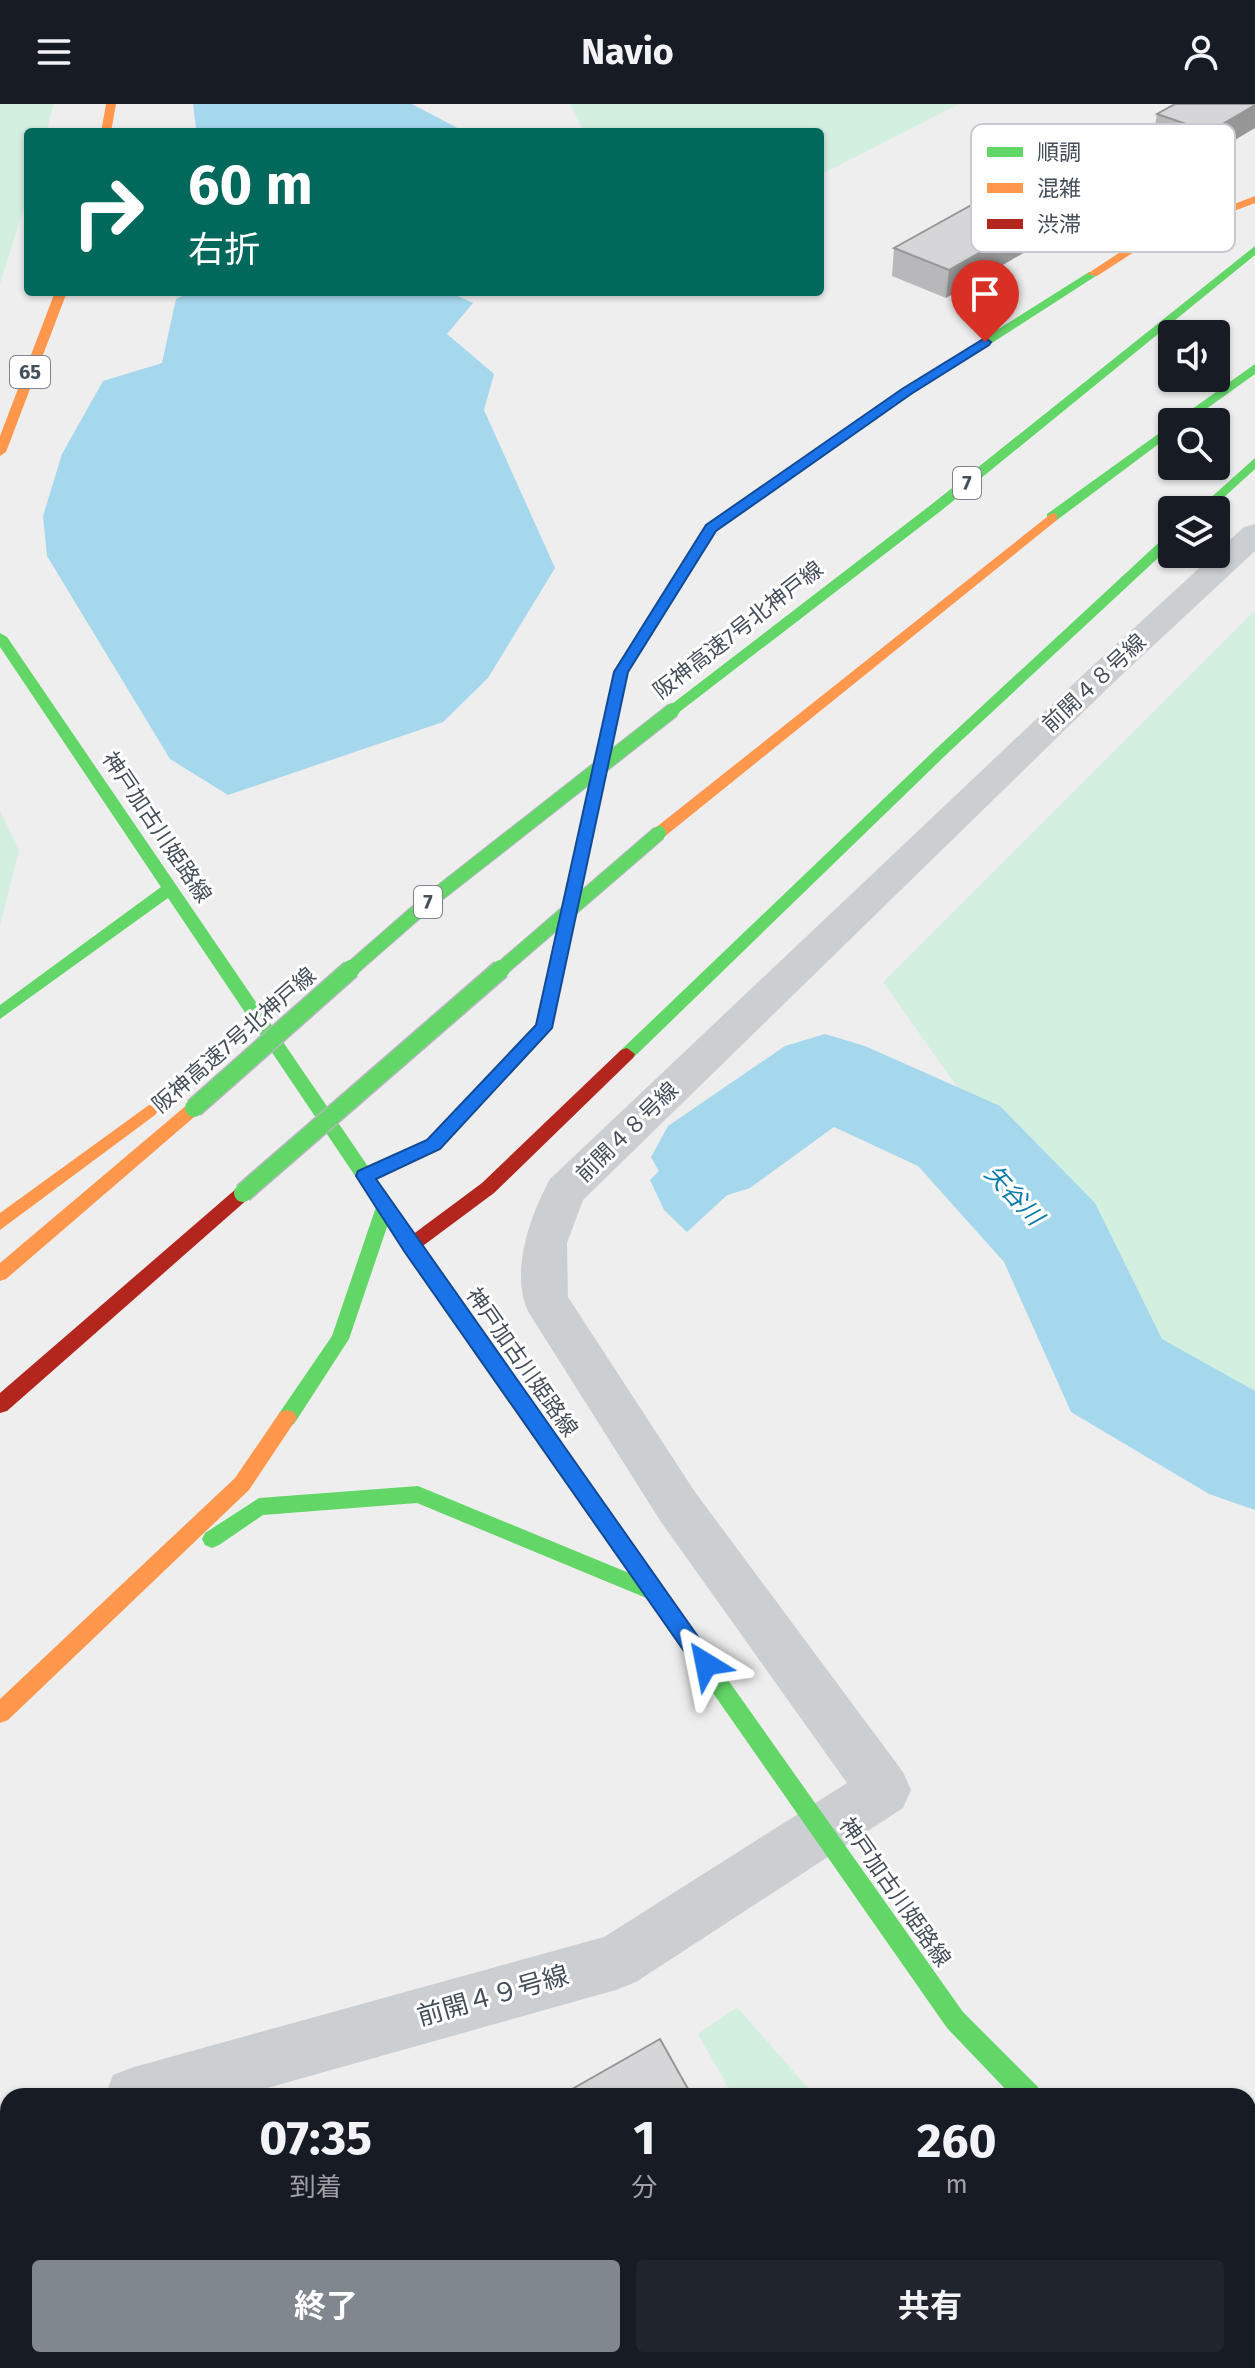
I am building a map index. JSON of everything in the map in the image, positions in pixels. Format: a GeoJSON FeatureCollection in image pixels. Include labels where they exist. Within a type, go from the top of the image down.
{"type":"FeatureCollection","features":[{"type":"Feature","properties":{"kind":"main road"},"geometry":{"type":"LineString","coordinates":[[107,128],[111,104]]}},
{"type":"Feature","properties":{"kind":"main road"},"geometry":{"type":"LineString","coordinates":[[1235,207],[1255,199]]}},
{"type":"Feature","properties":{"kind":"main road","name":"阪神高速7号北神戸線"},"geometry":{"type":"LineString","coordinates":[[0,1274],[428,902],[949,497],[1255,249]]}},
{"type":"Feature","properties":{"kind":"main road"},"geometry":{"type":"LineString","coordinates":[[365,1176],[434,1145],[543,1028],[621,672],[711,528],[907,392],[1127,252]]}},
{"type":"Feature","properties":{"kind":"main road","name":"65"},"geometry":{"type":"LineString","coordinates":[[0,452],[59,296]]}},
{"type":"Feature","properties":{"kind":"main road"},"geometry":{"type":"LineString","coordinates":[[1199,408],[1255,368]]}},
{"type":"Feature","properties":{"kind":"main road"},"geometry":{"type":"LineString","coordinates":[[0,1405],[659,833],[1094,484],[1158,438]]}},
{"type":"Feature","properties":{"kind":"main road"},"geometry":{"type":"LineString","coordinates":[[1218,496],[1255,462]]}},
{"type":"Feature","properties":{"kind":"main road"},"geometry":{"type":"LineString","coordinates":[[410,1246],[488,1188],[945,748],[1158,551]]}},
{"type":"Feature","properties":{"kind":"main road","name":"神戸加古川姫路線"},"geometry":{"type":"LineString","coordinates":[[0,637],[410,1246],[955,2020],[1021,2088]]}},
{"type":"Feature","properties":{"kind":"main road"},"geometry":{"type":"LineString","coordinates":[[0,1013],[170,889]]}},
{"type":"Feature","properties":{"kind":"main road"},"geometry":{"type":"LineString","coordinates":[[236,1046],[428,902]]}},
{"type":"Feature","properties":{"kind":"main road"},"geometry":{"type":"LineString","coordinates":[[0,1223],[161,1102]]}},
{"type":"Feature","properties":{"kind":"main road"},"geometry":{"type":"LineString","coordinates":[[0,1713],[242,1484],[340,1339],[385,1207]]}},
{"type":"Feature","properties":{"kind":"main road"},"geometry":{"type":"LineString","coordinates":[[121,1601],[259,1507],[418,1494],[656,1593]]}},
{"type":"Feature","properties":{"kind":"street","name":"前開４８号線"},"geometry":{"type":"LineString","coordinates":[[823,1831],[884,1790],[678,1507],[545,1300],[545,1243],[565,1191],[1087,690],[1255,534]]}},
{"type":"Feature","properties":{"kind":"street","name":"前開４９号線"},"geometry":{"type":"LineString","coordinates":[[163,2088],[616,1962],[823,1831]]}},
{"type":"Feature","properties":{"kind":"green space"},"geometry":{"type":"Polygon","coordinates":[[[0,104],[54,104],[47,128],[24,128],[24,207],[0,284],[0,104]]]}},
{"type":"Feature","properties":{"kind":"green space"},"geometry":{"type":"Polygon","coordinates":[[[570,104],[959,104],[824,173],[824,128],[582,128],[570,104]]]}},
{"type":"Feature","properties":{"kind":"green space"},"geometry":{"type":"Polygon","coordinates":[[[1255,610],[1255,1452],[1135,1338],[883,982],[1255,610]]]}},
{"type":"Feature","properties":{"kind":"green space"},"geometry":{"type":"Polygon","coordinates":[[[0,811],[19,850],[0,925],[0,811]]]}},
{"type":"Feature","properties":{"kind":"green space"},"geometry":{"type":"Polygon","coordinates":[[[737,2007],[808,2088],[728,2088],[698,2034],[737,2007]]]}},
{"type":"Feature","properties":{"kind":"water"},"geometry":{"type":"Polygon","coordinates":[[[193,104],[412,104],[457,128],[196,128],[193,104]]]}},
{"type":"Feature","properties":{"kind":"water"},"geometry":{"type":"Polygon","coordinates":[[[182,296],[458,296],[473,303],[447,334],[494,374],[484,410],[555,568],[488,678],[443,722],[228,795],[170,759],[47,556],[43,516],[62,454],[103,381],[162,363],[176,299],[182,296]]]}},
{"type":"Feature","properties":{"kind":"water"},"geometry":{"type":"Polygon","coordinates":[[[739,1090],[835,1096],[687,1232],[664,1210],[650,1180],[739,1090]]]}},
{"type":"Feature","properties":{"kind":"building"},"geometry":{"type":"Polygon","coordinates":[[[1175,104],[1255,104],[1223,124],[1186,124],[1157,114],[1175,104]]]}},
{"type":"Feature","properties":{"kind":"building"},"geometry":{"type":"Polygon","coordinates":[[[971,205],[971,252],[981,252],[949,270],[894,248],[971,205]]]}},
{"type":"Feature","properties":{"kind":"building"},"geometry":{"type":"Polygon","coordinates":[[[660,2039],[688,2088],[574,2088],[660,2039]]]}},
{"type":"Feature","properties":{"kind":"waterway","name":"矢谷川"},"geometry":{"type":"LineString","coordinates":[[709,1157],[825,1075],[959,1136],[1053,1236],[1116,1375],[1255,1455]]}},
{"type":"Feature","properties":{"kind":"traffic: fast"},"geometry":{"type":"LineString","coordinates":[[673,710],[937,507],[1255,249]]}},
{"type":"Feature","properties":{"kind":"traffic: fast"},"geometry":{"type":"LineString","coordinates":[[611,716],[621,672],[711,528],[907,392],[1093,274]]}},
{"type":"Feature","properties":{"kind":"traffic: fast"},"geometry":{"type":"LineString","coordinates":[[1199,408],[1255,368]]}},
{"type":"Feature","properties":{"kind":"traffic: fast"},"geometry":{"type":"LineString","coordinates":[[1052,517],[1158,438]]}},
{"type":"Feature","properties":{"kind":"traffic: fast"},"geometry":{"type":"LineString","coordinates":[[1218,496],[1255,462]]}},
{"type":"Feature","properties":{"kind":"traffic: fast"},"geometry":{"type":"LineString","coordinates":[[627,1054],[945,748],[1158,551]]}},
{"type":"Feature","properties":{"kind":"traffic: fast"},"geometry":{"type":"LineString","coordinates":[[0,637],[482,1349]]}},
{"type":"Feature","properties":{"kind":"traffic: fast"},"geometry":{"type":"LineString","coordinates":[[194,1108],[428,902],[673,710]]}},
{"type":"Feature","properties":{"kind":"traffic: fast"},"geometry":{"type":"LineString","coordinates":[[243,1193],[659,833]]}},
{"type":"Feature","properties":{"kind":"traffic: fast"},"geometry":{"type":"LineString","coordinates":[[0,1013],[170,889]]}},
{"type":"Feature","properties":{"kind":"traffic: fast"},"geometry":{"type":"LineString","coordinates":[[287,1418],[340,1339],[385,1207]]}},
{"type":"Feature","properties":{"kind":"traffic: fast"},"geometry":{"type":"LineString","coordinates":[[212,1539],[259,1507],[418,1494],[656,1593]]}},
{"type":"Feature","properties":{"kind":"traffic: fast"},"geometry":{"type":"LineString","coordinates":[[692,1646],[955,2020],[1021,2088]]}},
{"type":"Feature","properties":{"kind":"traffic: slow"},"geometry":{"type":"LineString","coordinates":[[107,128],[111,104]]}},
{"type":"Feature","properties":{"kind":"traffic: slow"},"geometry":{"type":"LineString","coordinates":[[1235,207],[1255,199]]}},
{"type":"Feature","properties":{"kind":"traffic: slow"},"geometry":{"type":"LineString","coordinates":[[1093,274],[1127,252]]}},
{"type":"Feature","properties":{"kind":"traffic: slow"},"geometry":{"type":"LineString","coordinates":[[0,452],[59,296]]}},
{"type":"Feature","properties":{"kind":"traffic: slow"},"geometry":{"type":"LineString","coordinates":[[659,833],[1052,517]]}},
{"type":"Feature","properties":{"kind":"traffic: slow"},"geometry":{"type":"LineString","coordinates":[[365,1176],[434,1145],[543,1028],[611,716]]}},
{"type":"Feature","properties":{"kind":"traffic: slow"},"geometry":{"type":"LineString","coordinates":[[0,1274],[194,1108]]}},
{"type":"Feature","properties":{"kind":"traffic: slow"},"geometry":{"type":"LineString","coordinates":[[0,1223],[149,1111]]}},
{"type":"Feature","properties":{"kind":"traffic: slow"},"geometry":{"type":"LineString","coordinates":[[482,1349],[692,1646]]}},
{"type":"Feature","properties":{"kind":"traffic: slow"},"geometry":{"type":"LineString","coordinates":[[0,1713],[242,1484],[287,1418]]}},
{"type":"Feature","properties":{"kind":"traffic: jam"},"geometry":{"type":"LineString","coordinates":[[410,1246],[488,1188],[627,1054]]}},
{"type":"Feature","properties":{"kind":"traffic: jam"},"geometry":{"type":"LineString","coordinates":[[0,1405],[243,1193]]}},
{"type":"Feature","properties":{"kind":"route"},"geometry":{"type":"LineString","coordinates":[[706,1664],[410,1246],[365,1176],[434,1145],[543,1028],[621,672],[711,528],[907,392],[985,342]]}}]}
